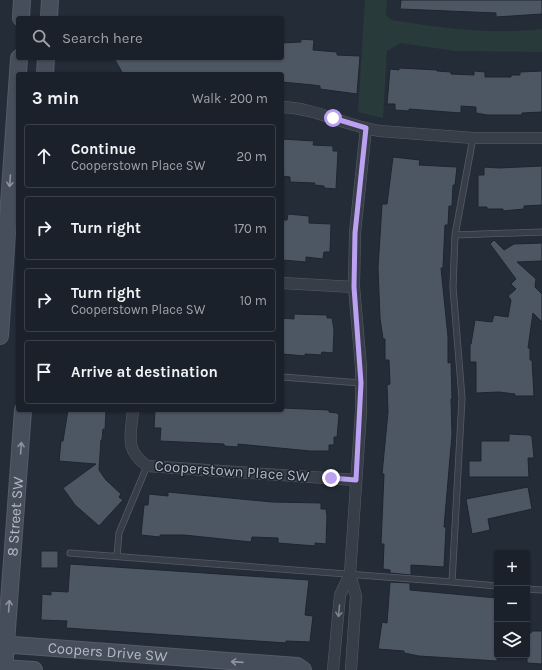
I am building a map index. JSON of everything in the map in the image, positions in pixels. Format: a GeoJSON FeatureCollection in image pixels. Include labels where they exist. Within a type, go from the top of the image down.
{"type":"FeatureCollection","features":[{"type":"Feature","properties":{"kind":"main road"},"geometry":{"type":"LineString","coordinates":[[21,16],[22,0]]}},
{"type":"Feature","properties":{"kind":"main road"},"geometry":{"type":"LineString","coordinates":[[49,16],[50,0]]}},
{"type":"Feature","properties":{"kind":"main road"},"geometry":{"type":"LineString","coordinates":[[18,72],[19,60]]}},
{"type":"Feature","properties":{"kind":"main road"},"geometry":{"type":"LineString","coordinates":[[45,72],[46,60]]}},
{"type":"Feature","properties":{"kind":"main road"},"geometry":{"type":"LineString","coordinates":[[0,336],[16,102]]}},
{"type":"Feature","properties":{"kind":"main road","name":"8 Street SW"},"geometry":{"type":"LineString","coordinates":[[3,669],[3,645],[23,412]]}},
{"type":"Feature","properties":{"kind":"main road","name":"Coopers Drive SW"},"geometry":{"type":"LineString","coordinates":[[3,645],[297,666],[303,670]]}},
{"type":"Feature","properties":{"kind":"main road","name":"Coopers Drive SW"},"geometry":{"type":"LineString","coordinates":[[3,669],[34,670]]}},
{"type":"Feature","properties":{"kind":"street"},"geometry":{"type":"LineString","coordinates":[[284,108],[311,111],[366,128],[473,138],[542,138]]}},
{"type":"Feature","properties":{"kind":"street"},"geometry":{"type":"LineString","coordinates":[[351,670],[356,596],[350,574],[361,383],[354,287],[355,233],[366,128]]}},
{"type":"Feature","properties":{"kind":"street"},"geometry":{"type":"LineString","coordinates":[[284,283],[354,287]]}},
{"type":"Feature","properties":{"kind":"street","name":"Cooperstown Place SW"},"geometry":{"type":"LineString","coordinates":[[133,412],[130,448],[136,458],[147,466],[356,480]]}},
{"type":"Feature","properties":{"kind":"street"},"geometry":{"type":"LineString","coordinates":[[333,670],[340,594],[350,574]]}},
{"type":"Feature","properties":{"kind":"lane"},"geometry":{"type":"LineString","coordinates":[[452,582],[462,398],[452,287],[455,235],[473,138]]}},
{"type":"Feature","properties":{"kind":"lane"},"geometry":{"type":"LineString","coordinates":[[455,235],[542,232]]}},
{"type":"Feature","properties":{"kind":"lane"},"geometry":{"type":"LineString","coordinates":[[284,377],[361,383]]}},
{"type":"Feature","properties":{"kind":"lane"},"geometry":{"type":"LineString","coordinates":[[117,556],[120,533],[147,466]]}},
{"type":"Feature","properties":{"kind":"lane"},"geometry":{"type":"LineString","coordinates":[[70,553],[494,586]]}},
{"type":"Feature","properties":{"kind":"lane"},"geometry":{"type":"LineString","coordinates":[[530,589],[542,590]]}},
{"type":"Feature","properties":{"kind":"shaded area"},"geometry":{"type":"Polygon","coordinates":[[[365,0],[387,0],[386,15],[392,20],[467,30],[523,31],[542,29],[542,52],[455,51],[401,43],[387,51],[383,118],[358,112],[365,0]]]}},
{"type":"Feature","properties":{"kind":"building"},"geometry":{"type":"Polygon","coordinates":[[[401,0],[542,0],[542,14],[496,17],[496,13],[400,9],[401,0]]]}},
{"type":"Feature","properties":{"kind":"building"},"geometry":{"type":"Polygon","coordinates":[[[301,39],[314,40],[313,50],[337,52],[337,55],[360,56],[357,94],[320,89],[320,86],[284,82],[284,72],[122,72],[115,60],[284,60],[284,43],[301,42],[301,39]]]}},
{"type":"Feature","properties":{"kind":"building"},"geometry":{"type":"Polygon","coordinates":[[[399,68],[437,70],[451,72],[451,74],[474,75],[474,71],[485,72],[485,77],[511,77],[511,75],[520,75],[520,72],[542,71],[542,112],[522,113],[522,115],[487,115],[476,113],[476,107],[461,106],[461,113],[409,109],[409,111],[395,110],[395,104],[387,104],[390,69],[399,70],[399,68]]]}},
{"type":"Feature","properties":{"kind":"building"},"geometry":{"type":"Polygon","coordinates":[[[284,139],[314,141],[313,145],[333,146],[333,151],[338,151],[336,189],[324,188],[324,186],[314,185],[315,183],[290,182],[290,177],[284,176],[284,139]]]}},
{"type":"Feature","properties":{"kind":"building"},"geometry":{"type":"Polygon","coordinates":[[[393,157],[420,160],[419,165],[457,167],[455,185],[453,185],[452,206],[449,206],[448,225],[445,225],[443,268],[441,268],[448,337],[448,363],[451,362],[452,399],[452,435],[444,527],[446,527],[444,567],[411,565],[411,575],[390,573],[390,570],[383,569],[384,544],[381,544],[384,474],[382,474],[388,412],[387,385],[390,384],[389,360],[385,360],[385,339],[383,339],[380,318],[378,268],[382,204],[387,204],[393,157]]]}},
{"type":"Feature","properties":{"kind":"building"},"geometry":{"type":"Polygon","coordinates":[[[542,166],[542,205],[524,206],[524,209],[503,211],[503,209],[487,209],[487,207],[478,207],[478,175],[484,175],[484,167],[499,168],[542,166]]]}},
{"type":"Feature","properties":{"kind":"building"},"geometry":{"type":"Polygon","coordinates":[[[288,214],[309,216],[309,223],[331,224],[330,252],[324,252],[323,259],[306,257],[306,262],[284,260],[284,220],[287,220],[288,214]]]}},
{"type":"Feature","properties":{"kind":"building"},"geometry":{"type":"Polygon","coordinates":[[[494,240],[504,250],[514,244],[542,243],[542,261],[517,262],[536,279],[535,287],[542,294],[542,322],[533,313],[528,348],[530,348],[530,360],[532,360],[534,396],[515,396],[515,394],[499,392],[476,393],[476,362],[470,362],[470,344],[475,320],[492,322],[494,315],[508,317],[511,300],[508,296],[516,289],[511,284],[516,279],[490,244],[494,240]]]}},
{"type":"Feature","properties":{"kind":"building"},"geometry":{"type":"Polygon","coordinates":[[[294,314],[327,315],[327,318],[332,318],[334,330],[333,353],[322,352],[321,355],[305,354],[305,356],[284,354],[284,318],[294,319],[294,314]]]}},
{"type":"Feature","properties":{"kind":"building"},"geometry":{"type":"Polygon","coordinates":[[[284,408],[329,410],[329,412],[337,413],[339,415],[337,437],[334,437],[334,445],[329,445],[329,451],[310,451],[238,444],[238,447],[224,446],[224,444],[160,441],[161,428],[154,428],[155,412],[284,412],[284,408]]]}},
{"type":"Feature","properties":{"kind":"building"},"geometry":{"type":"Polygon","coordinates":[[[68,412],[106,412],[105,430],[103,429],[101,440],[99,470],[106,480],[121,494],[119,497],[123,500],[99,526],[75,505],[63,488],[96,464],[59,461],[61,441],[63,441],[68,412]]]}},
{"type":"Feature","properties":{"kind":"building"},"geometry":{"type":"Polygon","coordinates":[[[509,434],[530,435],[532,437],[534,458],[528,458],[529,477],[469,477],[469,461],[481,461],[481,441],[509,441],[509,434]]]}},
{"type":"Feature","properties":{"kind":"building"},"geometry":{"type":"Polygon","coordinates":[[[528,487],[532,509],[488,519],[490,530],[472,534],[466,499],[528,487]]]}},
{"type":"Feature","properties":{"kind":"building"},"geometry":{"type":"Polygon","coordinates":[[[168,492],[272,502],[321,503],[321,509],[326,509],[327,516],[326,544],[315,543],[315,546],[278,543],[278,538],[252,537],[251,542],[184,535],[160,535],[160,537],[141,535],[144,505],[148,505],[149,494],[168,496],[168,492]]]}},
{"type":"Feature","properties":{"kind":"building"},"geometry":{"type":"Polygon","coordinates":[[[41,551],[58,551],[58,568],[41,568],[41,551]]]}},
{"type":"Feature","properties":{"kind":"building"},"geometry":{"type":"Polygon","coordinates":[[[70,564],[309,580],[305,615],[313,616],[310,642],[286,641],[286,643],[66,628],[67,621],[41,620],[42,594],[51,595],[51,591],[68,592],[70,564]]]}},
{"type":"Feature","properties":{"kind":"building"},"geometry":{"type":"Polygon","coordinates":[[[390,582],[410,583],[410,590],[494,598],[494,658],[497,658],[497,661],[419,656],[404,653],[404,651],[378,649],[382,622],[387,623],[390,582]]]}},
{"type":"Feature","properties":{"kind":"building"},"geometry":{"type":"Polygon","coordinates":[[[532,631],[542,631],[542,664],[527,663],[527,658],[530,658],[532,631]]]}},
{"type":"Feature","properties":{"kind":"route"},"geometry":{"type":"LineString","coordinates":[[331,478],[356,480],[361,411],[361,367],[354,287],[355,233],[366,128],[333,118]]}}]}
